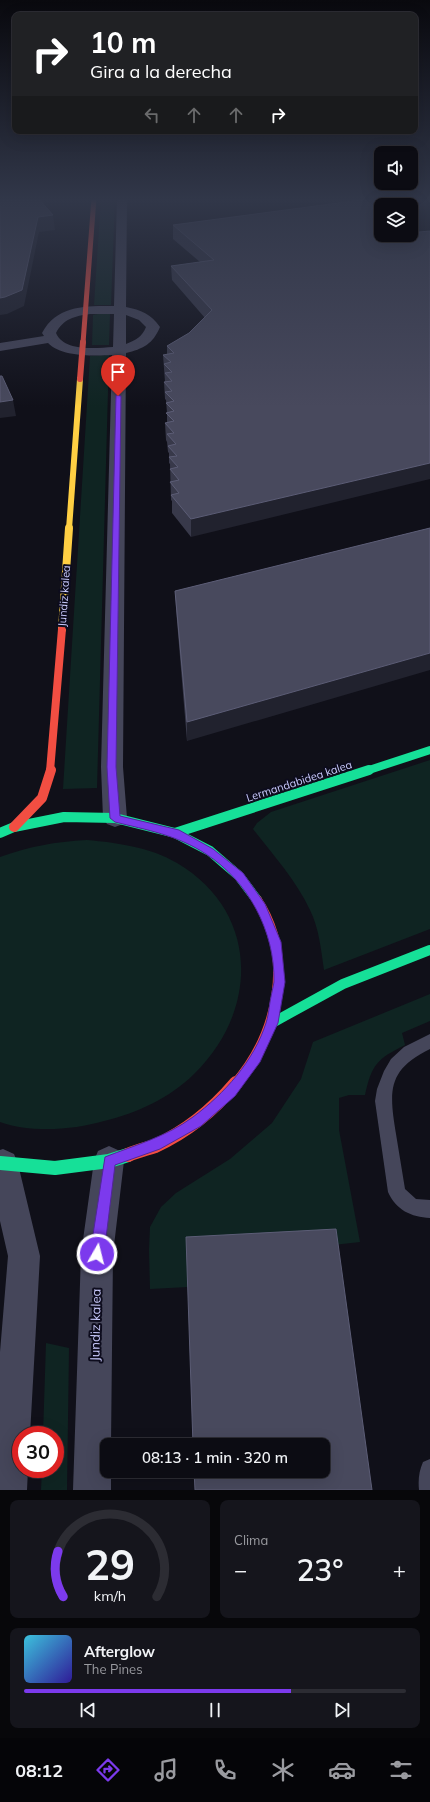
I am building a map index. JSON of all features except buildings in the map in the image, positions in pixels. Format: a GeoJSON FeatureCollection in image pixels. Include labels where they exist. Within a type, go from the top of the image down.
{"type":"FeatureCollection","features":[{"type":"Feature","properties":{"kind":"street","name":"Jundiz kalea"},"geometry":{"type":"LineString","coordinates":[[14,827],[42,798],[52,769],[88,268]]}},
{"type":"Feature","properties":{"kind":"street"},"geometry":{"type":"LineString","coordinates":[[115,818],[112,767],[121,268]]}},
{"type":"Feature","properties":{"kind":"street"},"geometry":{"type":"LineString","coordinates":[[120,310],[139,315],[151,323],[153,331],[146,340],[119,350],[82,351],[57,345],[51,339],[49,333],[58,319],[85,311],[120,310]]}},
{"type":"Feature","properties":{"kind":"street"},"geometry":{"type":"LineString","coordinates":[[0,347],[51,339]]}},
{"type":"Feature","properties":{"kind":"street","name":"Lermandabidea kalea"},"geometry":{"type":"LineString","coordinates":[[175,833],[430,750]]}},
{"type":"Feature","properties":{"kind":"street"},"geometry":{"type":"LineString","coordinates":[[0,833],[14,827],[64,817],[115,818],[175,833],[210,851],[239,876],[262,907],[276,942],[279,982],[272,1023],[256,1058],[230,1092],[196,1122],[156,1145],[109,1161],[55,1168],[1,1164],[24,1256],[8,1490]]}},
{"type":"Feature","properties":{"kind":"street"},"geometry":{"type":"LineString","coordinates":[[272,1023],[343,984],[430,950]]}},
{"type":"Feature","properties":{"kind":"street","name":"Jundiz kalea"},"geometry":{"type":"LineString","coordinates":[[92,1490],[97,1254],[109,1161]]}},
{"type":"Feature","properties":{"kind":"lane"},"geometry":{"type":"LineString","coordinates":[[430,1042],[412,1050],[392,1067],[385,1087],[383,1101],[397,1192],[403,1202],[418,1209],[430,1209]]}},
{"type":"Feature","properties":{"kind":"lane"},"geometry":{"type":"LineString","coordinates":[[429,1490],[428,1480],[430,1469]]}},
{"type":"Feature","properties":{"kind":"green space"},"geometry":{"type":"Polygon","coordinates":[[[96,268],[112,268],[111,305],[94,305],[96,268]]]}},
{"type":"Feature","properties":{"kind":"green space"},"geometry":{"type":"Polygon","coordinates":[[[102,313],[110,314],[109,345],[92,345],[93,315],[102,313]]]}},
{"type":"Feature","properties":{"kind":"green space"},"geometry":{"type":"Polygon","coordinates":[[[109,355],[97,788],[63,789],[90,356],[109,355]]]}},
{"type":"Feature","properties":{"kind":"green space"},"geometry":{"type":"Polygon","coordinates":[[[430,760],[430,929],[324,970],[318,932],[310,910],[291,878],[253,829],[257,823],[271,812],[430,760]]]}},
{"type":"Feature","properties":{"kind":"green space"},"geometry":{"type":"Polygon","coordinates":[[[87,840],[122,844],[156,853],[177,863],[204,884],[224,908],[236,935],[241,963],[239,992],[230,1021],[215,1049],[185,1083],[152,1104],[116,1118],[66,1128],[25,1128],[0,1122],[0,857],[43,845],[87,840]]]}},
{"type":"Feature","properties":{"kind":"green space"},"geometry":{"type":"Polygon","coordinates":[[[430,994],[430,1021],[402,1033],[405,1045],[388,1054],[373,1069],[365,1095],[349,1095],[339,1098],[339,1130],[360,1242],[333,1245],[188,1287],[150,1289],[150,1227],[161,1207],[176,1193],[230,1159],[272,1123],[301,1079],[313,1042],[430,994]]]}},
{"type":"Feature","properties":{"kind":"green space"},"geometry":{"type":"Polygon","coordinates":[[[46,1343],[69,1348],[67,1490],[41,1490],[42,1478],[64,1478],[64,1426],[43,1426],[46,1343]]]}},
{"type":"Feature","properties":{"kind":"traffic: fast"},"geometry":{"type":"LineString","coordinates":[[175,833],[430,750]]}},
{"type":"Feature","properties":{"kind":"traffic: fast"},"geometry":{"type":"LineString","coordinates":[[0,833],[14,827],[64,817],[115,818],[175,833],[210,851],[239,876],[257,900]]}},
{"type":"Feature","properties":{"kind":"traffic: fast"},"geometry":{"type":"LineString","coordinates":[[272,1023],[343,984],[430,950]]}},
{"type":"Feature","properties":{"kind":"traffic: fast"},"geometry":{"type":"LineString","coordinates":[[0,1163],[55,1168],[109,1161],[128,1155]]}},
{"type":"Feature","properties":{"kind":"traffic: slow"},"geometry":{"type":"LineString","coordinates":[[62,629],[80,379]]}},
{"type":"Feature","properties":{"kind":"traffic: jam"},"geometry":{"type":"LineString","coordinates":[[80,379],[89,268]]}},
{"type":"Feature","properties":{"kind":"traffic: jam"},"geometry":{"type":"LineString","coordinates":[[14,827],[42,798],[51,769],[62,629]]}},
{"type":"Feature","properties":{"kind":"traffic: jam"},"geometry":{"type":"LineString","coordinates":[[128,1155],[156,1145],[181,1131],[205,1114],[227,1095],[245,1073],[260,1048],[271,1022],[277,994],[278,965],[272,931],[266,915],[257,900]]}},
{"type":"Feature","properties":{"kind":"route"},"geometry":{"type":"LineString","coordinates":[[97,1254],[109,1161],[156,1145],[196,1122],[230,1092],[256,1058],[272,1023],[279,982],[276,942],[262,907],[239,876],[210,851],[175,833],[115,818],[112,767],[118,396]]}}]}
